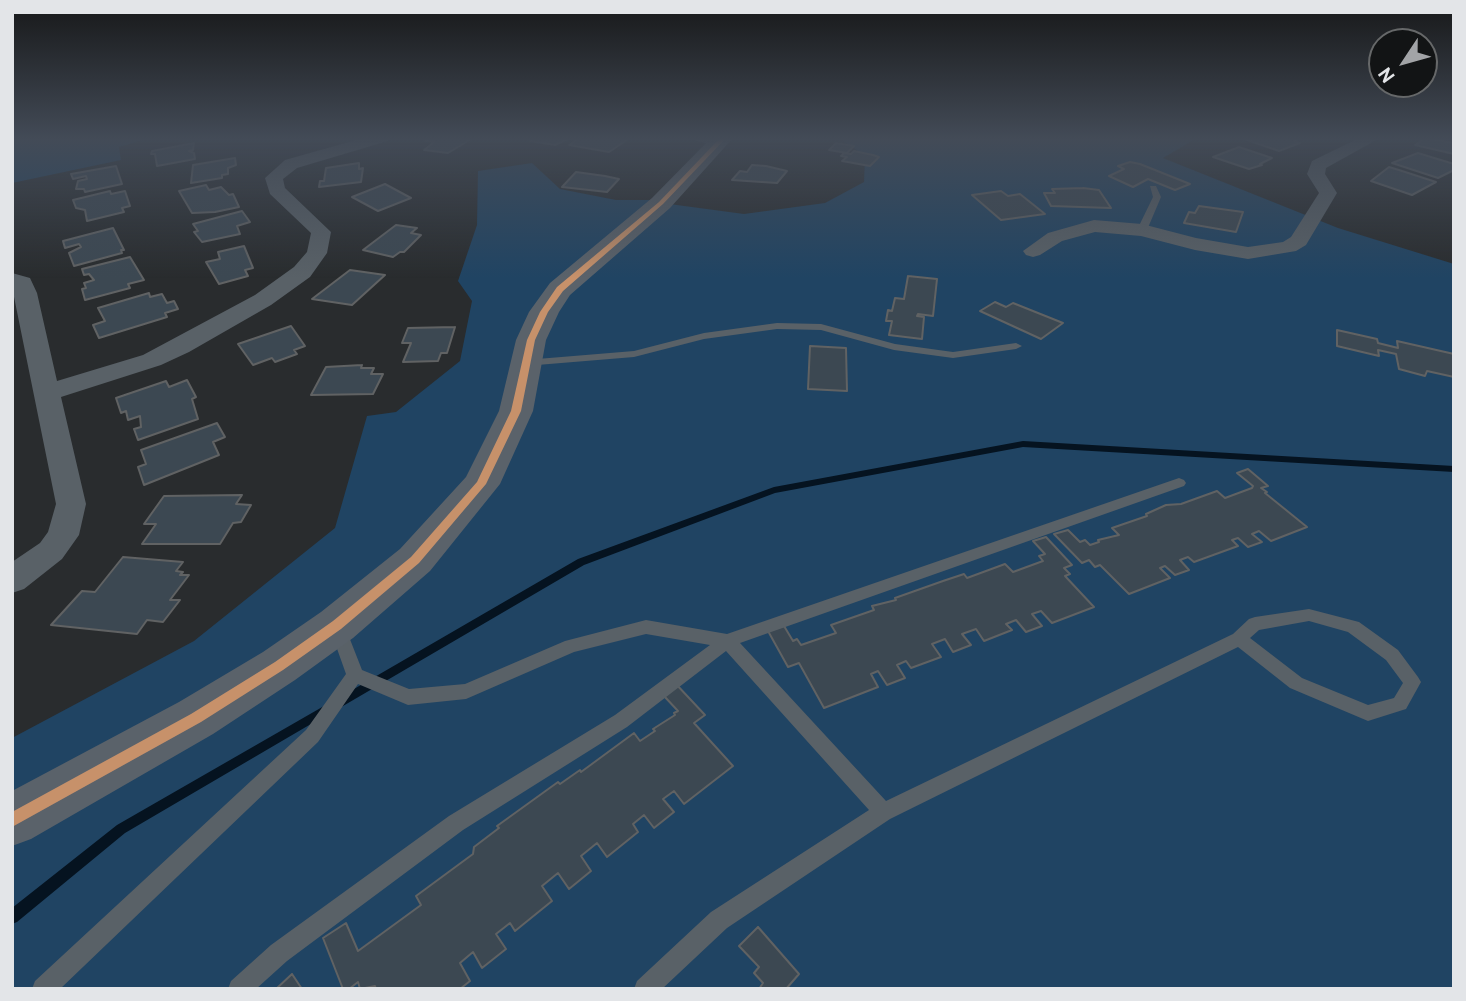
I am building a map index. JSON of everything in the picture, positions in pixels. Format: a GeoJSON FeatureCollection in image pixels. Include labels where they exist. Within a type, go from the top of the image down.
{"type":"FeatureCollection","features":[{"type":"Feature","properties":{"kind":"main road"},"geometry":{"type":"LineString","coordinates":[[12,820],[196,718],[279,666],[337,625],[415,561],[481,484],[516,411],[531,340],[544,312],[560,289],[661,203],[677,185]]}},
{"type":"Feature","properties":{"kind":"street"},"geometry":{"type":"LineString","coordinates":[[46,393],[152,360],[180,347],[262,300],[302,272],[317,253],[321,232],[276,190],[275,185]]}},
{"type":"Feature","properties":{"kind":"street"},"geometry":{"type":"LineString","coordinates":[[1033,251],[1055,237],[1094,226],[1142,230],[1195,244],[1248,253],[1289,247],[1299,241],[1328,193],[1323,185]]}},
{"type":"Feature","properties":{"kind":"street"},"geometry":{"type":"LineString","coordinates":[[12,279],[22,283],[26,293],[71,503],[63,535],[51,551],[12,580]]}},
{"type":"Feature","properties":{"kind":"lane"},"geometry":{"type":"LineString","coordinates":[[1142,230],[1157,197],[1153,188]]}},
{"type":"Feature","properties":{"kind":"lane"},"geometry":{"type":"LineString","coordinates":[[525,363],[634,354],[704,337],[776,326],[821,327],[894,347],[953,355],[1016,346]]}},
{"type":"Feature","properties":{"kind":"lane"},"geometry":{"type":"LineString","coordinates":[[239,989],[279,953],[456,823],[621,721],[727,641],[1179,483]]}},
{"type":"Feature","properties":{"kind":"lane"},"geometry":{"type":"LineString","coordinates":[[645,989],[719,920],[883,813],[1239,639],[1255,624],[1309,615],[1353,627],[1391,655],[1412,682],[1399,704],[1368,713],[1296,683],[1239,639]]}},
{"type":"Feature","properties":{"kind":"lane"},"geometry":{"type":"LineString","coordinates":[[337,625],[355,675],[408,697],[466,691],[571,646],[646,627],[727,641],[883,813]]}},
{"type":"Feature","properties":{"kind":"lane"},"geometry":{"type":"LineString","coordinates":[[43,989],[312,736],[355,675]]}},
{"type":"Feature","properties":{"kind":"shaded area"},"geometry":{"type":"Polygon","coordinates":[[[478,185],[555,185],[560,189],[616,200],[663,200],[662,203],[744,214],[825,203],[859,185],[1230,185],[1338,228],[1454,264],[1454,989],[12,989],[12,738],[194,641],[335,528],[367,416],[396,412],[460,361],[472,301],[458,281],[477,225],[478,185]]]}},
{"type":"Feature","properties":{"kind":"building"},"geometry":{"type":"Polygon","coordinates":[[[77,185],[119,185],[85,192],[84,189],[76,189],[77,185]]]}},
{"type":"Feature","properties":{"kind":"building"},"geometry":{"type":"Polygon","coordinates":[[[206,185],[209,190],[221,187],[229,195],[233,194],[239,207],[192,213],[179,191],[206,185]]]}},
{"type":"Feature","properties":{"kind":"building"},"geometry":{"type":"Polygon","coordinates":[[[386,185],[411,198],[378,211],[352,197],[386,185]]]}},
{"type":"Feature","properties":{"kind":"building"},"geometry":{"type":"Polygon","coordinates":[[[564,185],[614,185],[607,192],[562,187],[564,185]]]}},
{"type":"Feature","properties":{"kind":"building"},"geometry":{"type":"Polygon","coordinates":[[[1162,185],[1188,185],[1175,190],[1162,185]]]}},
{"type":"Feature","properties":{"kind":"building"},"geometry":{"type":"Polygon","coordinates":[[[1382,185],[1431,185],[1412,195],[1382,185]]]}},
{"type":"Feature","properties":{"kind":"building"},"geometry":{"type":"Polygon","coordinates":[[[1052,189],[1099,190],[1111,208],[1051,206],[1044,193],[1055,193],[1052,189]]]}},
{"type":"Feature","properties":{"kind":"building"},"geometry":{"type":"Polygon","coordinates":[[[110,191],[111,194],[125,191],[130,206],[122,208],[124,212],[87,221],[85,210],[76,208],[73,200],[110,191]]]}},
{"type":"Feature","properties":{"kind":"building"},"geometry":{"type":"Polygon","coordinates":[[[1001,191],[1008,196],[1020,194],[1045,214],[1001,220],[972,195],[1001,191]]]}},
{"type":"Feature","properties":{"kind":"building"},"geometry":{"type":"Polygon","coordinates":[[[1199,206],[1243,212],[1236,232],[1184,223],[1189,212],[1195,213],[1199,206]]]}},
{"type":"Feature","properties":{"kind":"building"},"geometry":{"type":"Polygon","coordinates":[[[242,211],[250,222],[237,226],[240,234],[202,242],[194,232],[198,231],[193,224],[242,211]]]}},
{"type":"Feature","properties":{"kind":"building"},"geometry":{"type":"Polygon","coordinates":[[[396,225],[417,228],[411,233],[421,235],[404,252],[393,257],[363,250],[396,225]]]}},
{"type":"Feature","properties":{"kind":"building"},"geometry":{"type":"Polygon","coordinates":[[[113,228],[124,250],[121,250],[122,253],[74,266],[69,253],[81,247],[79,244],[65,248],[63,241],[113,228]]]}},
{"type":"Feature","properties":{"kind":"building"},"geometry":{"type":"Polygon","coordinates":[[[244,246],[253,268],[245,270],[248,276],[219,284],[206,262],[220,259],[218,252],[244,246]]]}},
{"type":"Feature","properties":{"kind":"building"},"geometry":{"type":"Polygon","coordinates":[[[130,257],[144,280],[128,284],[130,288],[85,300],[82,289],[86,288],[84,283],[94,280],[89,274],[84,275],[82,269],[130,257]]]}},
{"type":"Feature","properties":{"kind":"building"},"geometry":{"type":"Polygon","coordinates":[[[350,270],[385,275],[352,305],[312,299],[350,270]]]}},
{"type":"Feature","properties":{"kind":"building"},"geometry":{"type":"Polygon","coordinates":[[[908,276],[937,279],[933,316],[917,316],[924,317],[922,339],[889,335],[892,321],[886,321],[888,310],[892,311],[895,298],[904,299],[908,276]]]}},
{"type":"Feature","properties":{"kind":"building"},"geometry":{"type":"Polygon","coordinates":[[[149,293],[150,297],[162,294],[167,303],[174,301],[178,309],[165,313],[167,317],[99,338],[93,325],[105,321],[98,308],[149,293]]]}},
{"type":"Feature","properties":{"kind":"building"},"geometry":{"type":"Polygon","coordinates":[[[995,302],[1006,307],[1013,303],[1063,323],[1041,339],[980,311],[995,302]]]}},
{"type":"Feature","properties":{"kind":"building"},"geometry":{"type":"Polygon","coordinates":[[[291,326],[305,346],[294,350],[297,354],[275,362],[272,358],[253,365],[238,344],[291,326]]]}},
{"type":"Feature","properties":{"kind":"building"},"geometry":{"type":"Polygon","coordinates":[[[455,327],[447,353],[441,353],[438,361],[403,362],[411,343],[402,343],[408,328],[455,327]]]}},
{"type":"Feature","properties":{"kind":"building"},"geometry":{"type":"Polygon","coordinates":[[[1337,330],[1377,339],[1378,343],[1398,348],[1397,341],[1454,354],[1454,377],[1427,371],[1425,376],[1399,369],[1396,354],[1378,350],[1379,356],[1337,346],[1337,330]]]}},
{"type":"Feature","properties":{"kind":"building"},"geometry":{"type":"Polygon","coordinates":[[[810,346],[846,348],[847,391],[808,389],[810,346]]]}},
{"type":"Feature","properties":{"kind":"building"},"geometry":{"type":"Polygon","coordinates":[[[362,365],[361,368],[374,368],[371,374],[383,374],[373,394],[311,395],[326,367],[362,365]]]}},
{"type":"Feature","properties":{"kind":"building"},"geometry":{"type":"Polygon","coordinates":[[[187,380],[196,397],[192,399],[198,419],[138,440],[134,429],[141,427],[140,416],[128,420],[126,411],[121,413],[116,398],[166,381],[169,387],[187,380]]]}},
{"type":"Feature","properties":{"kind":"building"},"geometry":{"type":"Polygon","coordinates":[[[217,423],[225,437],[213,442],[219,455],[144,485],[138,467],[146,464],[141,450],[217,423]]]}},
{"type":"Feature","properties":{"kind":"building"},"geometry":{"type":"Polygon","coordinates":[[[1248,469],[1268,486],[1261,488],[1267,492],[1265,493],[1307,527],[1271,541],[1259,531],[1252,534],[1262,542],[1248,547],[1238,538],[1232,540],[1238,546],[1194,562],[1188,557],[1180,560],[1189,570],[1175,575],[1165,566],[1160,568],[1170,578],[1129,594],[1100,565],[1095,567],[1089,560],[1082,563],[1054,534],[1068,530],[1080,542],[1085,540],[1090,545],[1099,542],[1098,540],[1119,535],[1112,528],[1147,516],[1146,514],[1166,505],[1181,504],[1217,491],[1225,498],[1252,488],[1253,486],[1237,473],[1248,469]]]}},
{"type":"Feature","properties":{"kind":"building"},"geometry":{"type":"Polygon","coordinates":[[[242,495],[236,504],[251,505],[241,522],[233,523],[220,544],[142,544],[156,524],[144,524],[164,496],[242,495]]]}},
{"type":"Feature","properties":{"kind":"building"},"geometry":{"type":"Polygon","coordinates":[[[1046,537],[1072,565],[1064,568],[1070,574],[1065,576],[1094,607],[1052,623],[1041,611],[1032,614],[1042,626],[1026,632],[1016,620],[1006,624],[1012,630],[984,641],[976,629],[962,634],[971,645],[953,652],[945,639],[932,644],[941,657],[911,668],[906,661],[897,665],[905,678],[887,685],[878,671],[871,674],[878,687],[824,708],[799,663],[788,667],[768,631],[784,626],[793,641],[797,639],[801,645],[836,633],[831,625],[874,610],[872,606],[896,600],[895,598],[943,581],[964,574],[967,578],[1005,564],[1013,572],[1043,561],[1039,556],[1045,554],[1033,541],[1046,537]]]}},
{"type":"Feature","properties":{"kind":"building"},"geometry":{"type":"Polygon","coordinates":[[[123,557],[183,562],[176,571],[183,572],[180,575],[189,575],[170,600],[180,600],[163,622],[147,620],[137,634],[51,625],[82,591],[95,592],[123,557]]]}},
{"type":"Feature","properties":{"kind":"building"},"geometry":{"type":"Polygon","coordinates":[[[675,683],[705,715],[694,723],[733,766],[684,804],[674,791],[663,799],[674,812],[654,828],[644,815],[633,824],[638,832],[607,857],[597,843],[581,856],[591,871],[569,889],[558,873],[542,886],[552,901],[515,931],[510,923],[496,934],[506,949],[482,968],[473,952],[460,963],[470,981],[460,989],[376,989],[375,986],[360,989],[358,982],[349,989],[343,989],[323,938],[346,923],[358,951],[421,905],[416,896],[473,854],[474,847],[499,828],[497,826],[558,782],[560,784],[580,770],[581,772],[634,733],[640,741],[675,715],[678,711],[664,696],[675,683]]]}},
{"type":"Feature","properties":{"kind":"building"},"geometry":{"type":"Polygon","coordinates":[[[758,927],[799,974],[786,989],[759,989],[763,983],[754,973],[759,967],[739,946],[758,927]]]}},
{"type":"Feature","properties":{"kind":"building"},"geometry":{"type":"Polygon","coordinates":[[[292,974],[302,989],[276,989],[292,974]]]}},
{"type":"Feature","properties":{"kind":"waterway"},"geometry":{"type":"LineString","coordinates":[[339,703],[581,562],[774,490],[1023,444],[1454,469]]}},
{"type":"Feature","properties":{"kind":"waterway"},"geometry":{"type":"LineString","coordinates":[[12,917],[121,829],[324,711]]}},
{"type":"Feature","properties":{"kind":"transit line"},"geometry":{"type":"LineString","coordinates":[[12,820],[196,718],[279,666],[337,625],[415,560],[481,484],[516,411],[531,340],[544,312],[560,289],[661,203],[678,185]]}}]}
